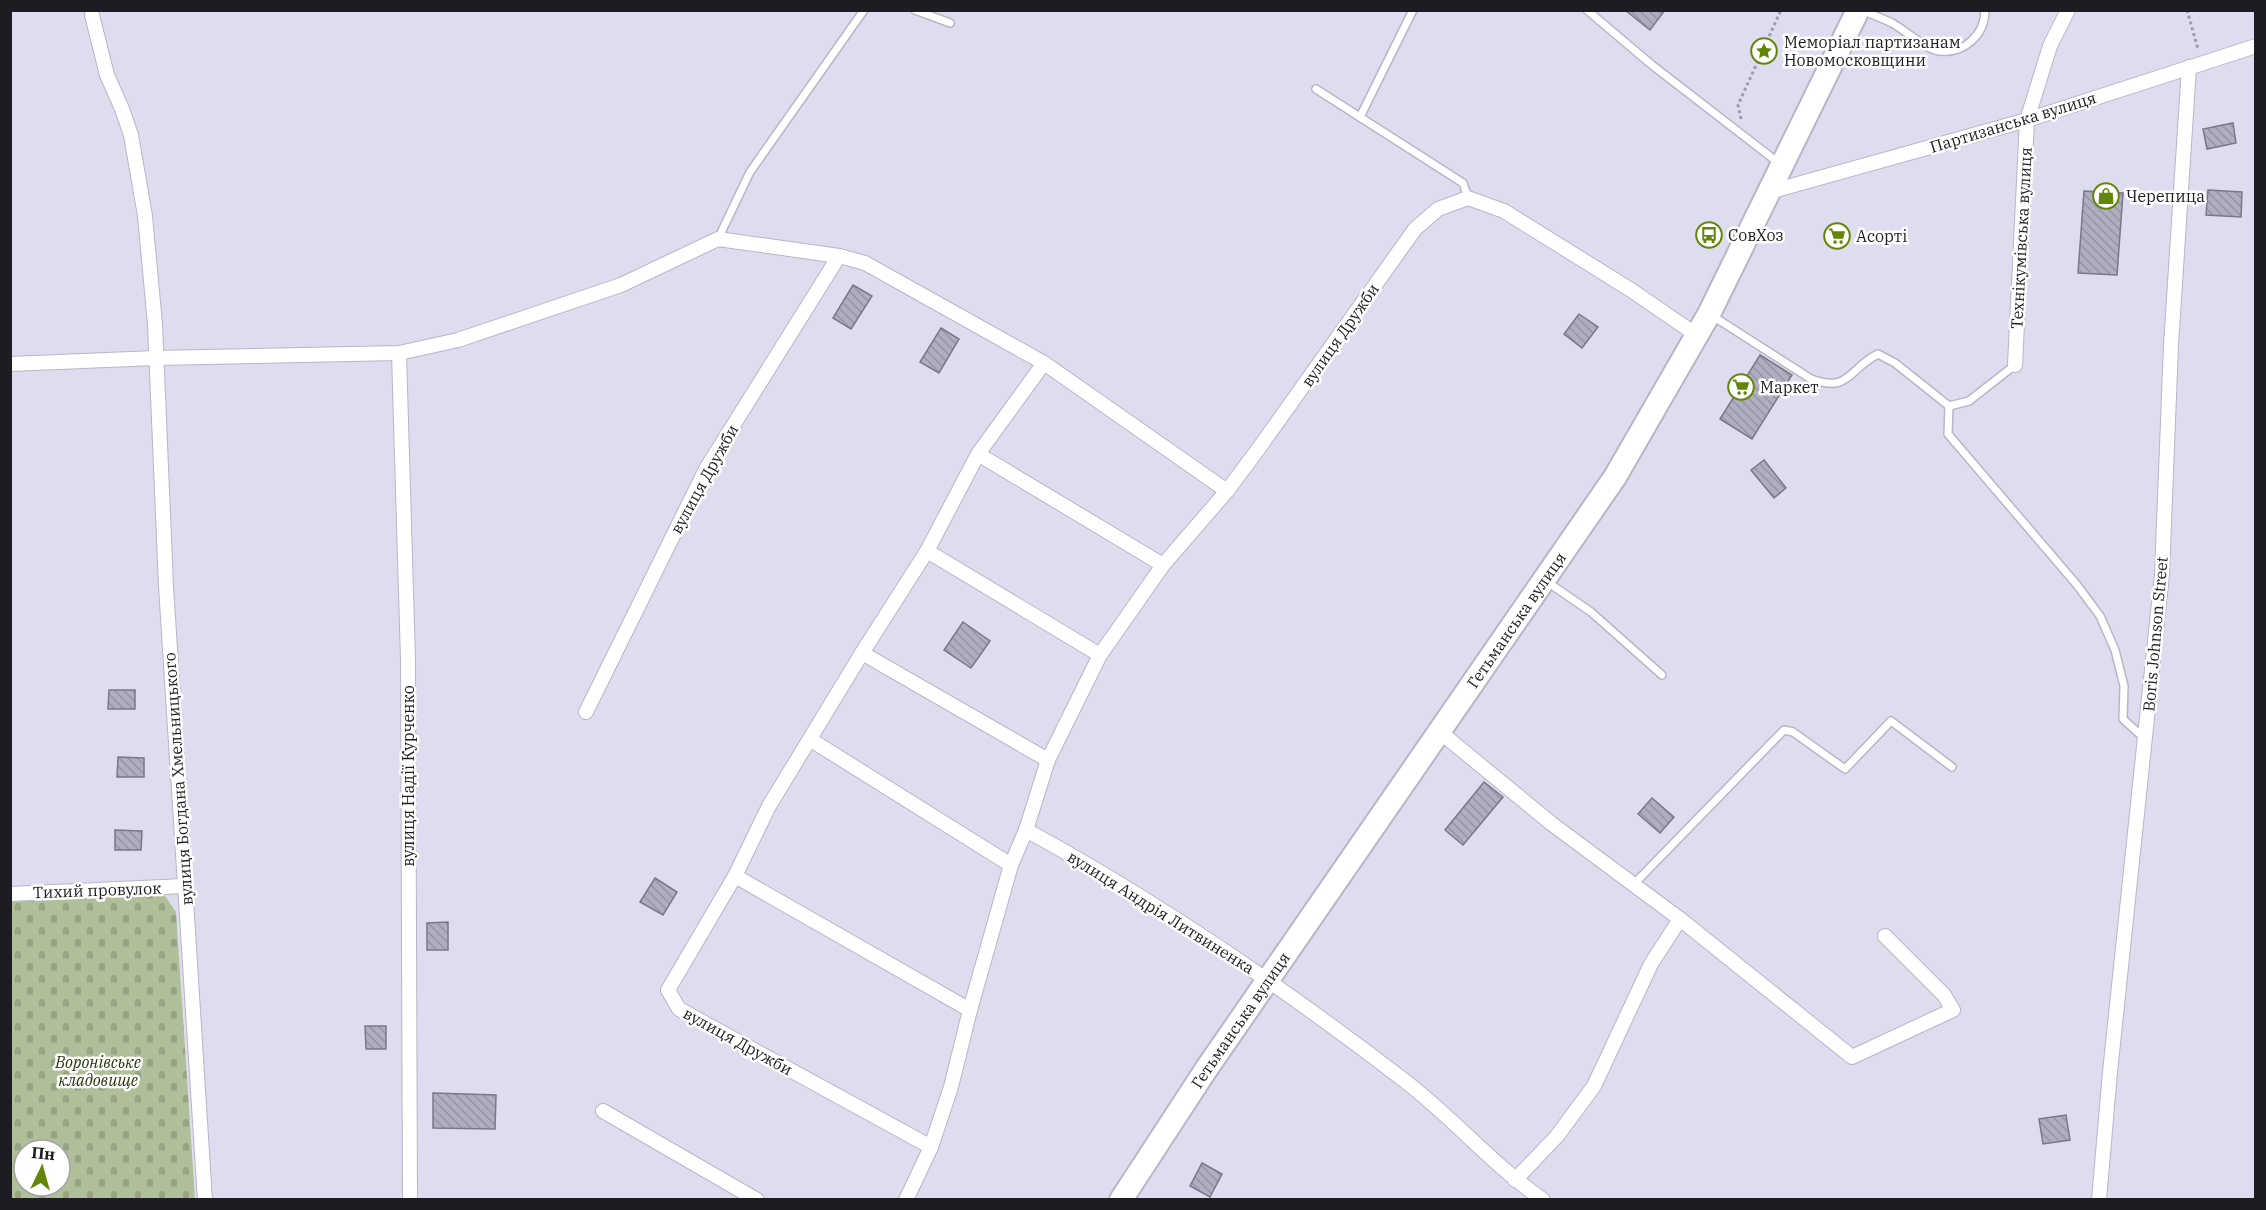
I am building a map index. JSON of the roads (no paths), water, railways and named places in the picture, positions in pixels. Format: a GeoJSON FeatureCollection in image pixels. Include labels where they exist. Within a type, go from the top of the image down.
{"type":"FeatureCollection","features":[{"type":"Feature","properties":{"kind":"highway","name":"Гетьманська вулиця"},"geometry":{"type":"LineString","coordinates":[[1121,1200],[1193,1090],[1615,477],[1698,336],[1860,10]]}},
{"type":"Feature","properties":{"kind":"street","name":"Технікумівська вулиця"},"geometry":{"type":"LineString","coordinates":[[2016,365],[2027,120],[2050,46],[2068,10]]}},
{"type":"Feature","properties":{"kind":"street","name":"вулиця Богдана Хмельницького"},"geometry":{"type":"LineString","coordinates":[[92,15],[107,75],[131,135],[145,216],[155,324],[166,586],[205,1200]]}},
{"type":"Feature","properties":{"kind":"street","name":"Партизанська вулиця"},"geometry":{"type":"LineString","coordinates":[[1769,192],[2027,120],[2256,46]]}},
{"type":"Feature","properties":{"kind":"street","name":"Boris Johnson Street"},"geometry":{"type":"LineString","coordinates":[[2099,1200],[2110,1072],[2162,574],[2172,333],[2195,65]]}},
{"type":"Feature","properties":{"kind":"street"},"geometry":{"type":"LineString","coordinates":[[1468,198],[1504,211],[1631,290],[1698,336]]}},
{"type":"Feature","properties":{"kind":"street","name":"вулиця Дружби"},"geometry":{"type":"LineString","coordinates":[[906,1200],[931,1147],[951,1087],[1011,865],[1026,830],[1048,760],[1100,655],[1163,565],[1227,491],[1415,229],[1438,209],[1468,198]]}},
{"type":"Feature","properties":{"kind":"street"},"geometry":{"type":"LineString","coordinates":[[10,364],[155,358],[399,353],[458,340],[621,285],[718,239],[839,256],[865,263],[1044,363],[1227,491]]}},
{"type":"Feature","properties":{"kind":"street","name":"вулиця Дружби"},"geometry":{"type":"LineString","coordinates":[[586,712],[706,469],[839,256]]}},
{"type":"Feature","properties":{"kind":"street","name":"вулиця Надії Курченко"},"geometry":{"type":"LineString","coordinates":[[399,353],[408,660],[410,1200]]}},
{"type":"Feature","properties":{"kind":"street","name":"вулиця Дружби"},"geometry":{"type":"LineString","coordinates":[[931,1147],[679,1009],[668,990],[735,876],[769,806],[927,551],[978,453],[1044,363]]}},
{"type":"Feature","properties":{"kind":"street"},"geometry":{"type":"LineString","coordinates":[[978,453],[1163,565]]}},
{"type":"Feature","properties":{"kind":"street"},"geometry":{"type":"LineString","coordinates":[[927,551],[1100,655]]}},
{"type":"Feature","properties":{"kind":"street"},"geometry":{"type":"LineString","coordinates":[[862,653],[1048,760]]}},
{"type":"Feature","properties":{"kind":"street"},"geometry":{"type":"LineString","coordinates":[[1440,732],[1552,824],[1680,919],[1852,1057],[1953,1010],[1944,995],[1885,936]]}},
{"type":"Feature","properties":{"kind":"street"},"geometry":{"type":"LineString","coordinates":[[811,740],[1011,865]]}},
{"type":"Feature","properties":{"kind":"street","name":"вулиця Андрія Литвиненка"},"geometry":{"type":"LineString","coordinates":[[1026,830],[1080,859],[1197,931],[1269,980],[1407,1083],[1515,1180],[1543,1200]]}},
{"type":"Feature","properties":{"kind":"street"},"geometry":{"type":"LineString","coordinates":[[735,876],[970,1010]]}},
{"type":"Feature","properties":{"kind":"street","name":"Тихий провулок"},"geometry":{"type":"LineString","coordinates":[[10,894],[184,886]]}},
{"type":"Feature","properties":{"kind":"street"},"geometry":{"type":"LineString","coordinates":[[1515,1180],[1557,1136],[1594,1086],[1652,964],[1680,919]]}},
{"type":"Feature","properties":{"kind":"street"},"geometry":{"type":"LineString","coordinates":[[603,1111],[757,1200]]}},
{"type":"Feature","properties":{"kind":"lane"},"geometry":{"type":"LineString","coordinates":[[718,239],[750,172],[864,10]]}},
{"type":"Feature","properties":{"kind":"lane"},"geometry":{"type":"LineString","coordinates":[[915,10],[950,23]]}},
{"type":"Feature","properties":{"kind":"lane"},"geometry":{"type":"LineString","coordinates":[[1360,117],[1413,10]]}},
{"type":"Feature","properties":{"kind":"lane"},"geometry":{"type":"LineString","coordinates":[[1587,10],[1781,166]]}},
{"type":"Feature","properties":{"kind":"lane"},"geometry":{"type":"LineString","coordinates":[[1860,10],[1891,22],[1938,51],[1959,50],[1975,39],[1985,21],[1985,10]]}},
{"type":"Feature","properties":{"kind":"lane"},"geometry":{"type":"LineString","coordinates":[[1316,89],[1463,183],[1468,198]]}},
{"type":"Feature","properties":{"kind":"lane"},"geometry":{"type":"LineString","coordinates":[[1709,314],[1811,379],[1827,385],[1839,383],[1848,378],[1869,358],[1878,354],[1895,363],[1948,406]]}},
{"type":"Feature","properties":{"kind":"lane"},"geometry":{"type":"LineString","coordinates":[[1948,406],[1969,401],[2016,365]]}},
{"type":"Feature","properties":{"kind":"lane"},"geometry":{"type":"LineString","coordinates":[[1948,406],[1948,434],[2077,585],[2100,616],[2115,650],[2124,686],[2123,719],[2145,740]]}},
{"type":"Feature","properties":{"kind":"lane"},"geometry":{"type":"LineString","coordinates":[[1544,579],[1591,612],[1662,675]]}},
{"type":"Feature","properties":{"kind":"lane"},"geometry":{"type":"LineString","coordinates":[[1634,884],[1784,730],[1793,732],[1845,769],[1891,721],[1952,767]]}},
{"type":"Feature","properties":{"kind":"place","name":"Меморіал партизанам Новомосковщини"},"geometry":{"type":"Point","coordinates":[1764,51]}},
{"type":"Feature","properties":{"kind":"place","name":"Черепица"},"geometry":{"type":"Point","coordinates":[2106,196]}},
{"type":"Feature","properties":{"kind":"place","name":"СовХоз"},"geometry":{"type":"Point","coordinates":[1709,235]}},
{"type":"Feature","properties":{"kind":"place","name":"Асорті"},"geometry":{"type":"Point","coordinates":[1837,236]}},
{"type":"Feature","properties":{"kind":"place","name":"Маркет"},"geometry":{"type":"Point","coordinates":[1741,387]}},
{"type":"Feature","properties":{"kind":"park label","name":"Воронівське кладовище"},"geometry":{"type":"Point","coordinates":[98,1071]}}]}
